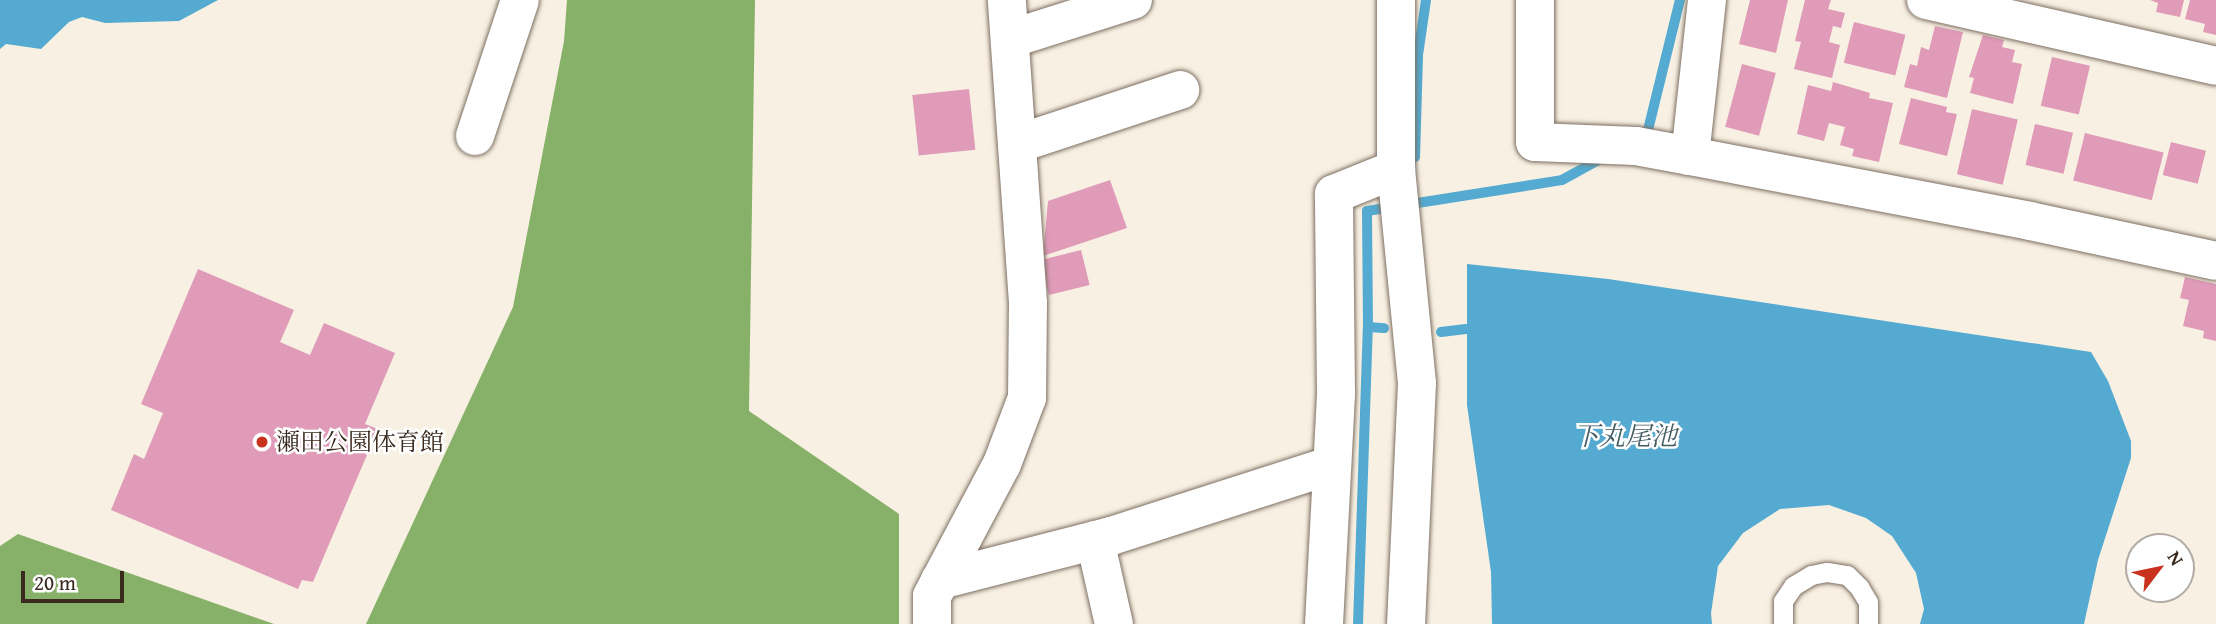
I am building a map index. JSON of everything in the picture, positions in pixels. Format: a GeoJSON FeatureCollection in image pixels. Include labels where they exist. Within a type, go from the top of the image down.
{"type":"FeatureCollection","features":[{"type":"Feature","properties":{"kind":"street"},"geometry":{"type":"LineString","coordinates":[[475,136],[520,0]]}},
{"type":"Feature","properties":{"kind":"street"},"geometry":{"type":"LineString","coordinates":[[932,624],[932,596],[1002,464],[1027,398],[1028,303],[1007,0]]}},
{"type":"Feature","properties":{"kind":"street"},"geometry":{"type":"LineString","coordinates":[[1010,39],[1133,0]]}},
{"type":"Feature","properties":{"kind":"street"},"geometry":{"type":"LineString","coordinates":[[1396,0],[1399,194],[1417,383],[1406,624]]}},
{"type":"Feature","properties":{"kind":"street"},"geometry":{"type":"LineString","coordinates":[[1535,0],[1535,142],[1620,146],[1690,156],[2030,221],[2216,261]]}},
{"type":"Feature","properties":{"kind":"street"},"geometry":{"type":"LineString","coordinates":[[1690,156],[1707,0]]}},
{"type":"Feature","properties":{"kind":"street"},"geometry":{"type":"LineString","coordinates":[[1926,0],[2216,66]]}},
{"type":"Feature","properties":{"kind":"street"},"geometry":{"type":"LineString","coordinates":[[1017,144],[1181,90]]}},
{"type":"Feature","properties":{"kind":"street"},"geometry":{"type":"LineString","coordinates":[[1324,624],[1336,393],[1334,194],[1399,194]]}},
{"type":"Feature","properties":{"kind":"street"},"geometry":{"type":"LineString","coordinates":[[940,580],[1095,540],[1332,465]]}},
{"type":"Feature","properties":{"kind":"street"},"geometry":{"type":"LineString","coordinates":[[1095,540],[1114,624]]}},
{"type":"Feature","properties":{"kind":"lane"},"geometry":{"type":"LineString","coordinates":[[1783,624],[1783,601],[1793,586],[1811,575],[1827,572],[1847,576],[1859,587],[1868,602],[1868,624]]}},
{"type":"Feature","properties":{"kind":"green space"},"geometry":{"type":"Polygon","coordinates":[[[567,0],[755,0],[749,411],[899,514],[899,624],[366,624],[513,307],[564,41],[567,0]]]}},
{"type":"Feature","properties":{"kind":"green space"},"geometry":{"type":"Polygon","coordinates":[[[18,534],[274,624],[0,624],[0,546],[18,534]]]}},
{"type":"Feature","properties":{"kind":"water"},"geometry":{"type":"Polygon","coordinates":[[[0,0],[218,0],[179,21],[105,23],[82,17],[69,22],[41,49],[6,44],[0,49],[0,0]]]}},
{"type":"Feature","properties":{"kind":"water","name":"下丸尾池"},"geometry":{"type":"Polygon","coordinates":[[[1467,264],[1608,279],[2091,352],[2108,381],[2131,441],[2131,458],[2098,560],[2084,624],[1920,624],[1924,609],[1916,573],[1892,536],[1866,518],[1829,505],[1780,509],[1743,533],[1718,566],[1711,613],[1712,624],[1492,624],[1491,572],[1467,405],[1467,264]]]}},
{"type":"Feature","properties":{"kind":"building"},"geometry":{"type":"Polygon","coordinates":[[[1750,0],[1788,0],[1776,53],[1739,44],[1750,0]]]}},
{"type":"Feature","properties":{"kind":"building"},"geometry":{"type":"Polygon","coordinates":[[[1805,0],[1831,0],[1828,9],[1845,13],[1841,28],[1833,26],[1829,42],[1840,45],[1832,78],[1794,69],[1801,42],[1795,41],[1805,0]]]}},
{"type":"Feature","properties":{"kind":"building"},"geometry":{"type":"Polygon","coordinates":[[[2150,0],[2184,0],[2180,17],[2156,12],[2158,3],[2150,0]]]}},
{"type":"Feature","properties":{"kind":"building"},"geometry":{"type":"Polygon","coordinates":[[[2190,0],[2216,0],[2216,35],[2203,32],[2205,24],[2185,19],[2190,0]]]}},
{"type":"Feature","properties":{"kind":"building"},"geometry":{"type":"Polygon","coordinates":[[[1854,22],[1905,35],[1895,76],[1844,63],[1854,22]]]}},
{"type":"Feature","properties":{"kind":"building"},"geometry":{"type":"Polygon","coordinates":[[[1935,26],[1963,32],[1947,98],[1904,87],[1910,64],[1917,66],[1921,47],[1929,50],[1935,26]]]}},
{"type":"Feature","properties":{"kind":"building"},"geometry":{"type":"Polygon","coordinates":[[[1983,35],[2004,40],[2002,47],[2015,50],[2012,62],[2022,64],[2013,104],[1970,93],[1974,78],[1969,77],[1983,35]]]}},
{"type":"Feature","properties":{"kind":"building"},"geometry":{"type":"Polygon","coordinates":[[[2052,57],[2090,66],[2079,114],[2041,106],[2052,57]]]}},
{"type":"Feature","properties":{"kind":"building"},"geometry":{"type":"Polygon","coordinates":[[[1742,64],[1776,73],[1759,136],[1725,127],[1742,64]]]}},
{"type":"Feature","properties":{"kind":"building"},"geometry":{"type":"Polygon","coordinates":[[[1833,82],[1870,93],[1869,98],[1893,103],[1879,162],[1852,156],[1854,149],[1840,145],[1845,127],[1829,123],[1824,141],[1797,134],[1808,85],[1831,91],[1833,82]]]}},
{"type":"Feature","properties":{"kind":"building"},"geometry":{"type":"Polygon","coordinates":[[[969,89],[975,150],[919,156],[912,95],[969,89]]]}},
{"type":"Feature","properties":{"kind":"building"},"geometry":{"type":"Polygon","coordinates":[[[1911,98],[1947,107],[1946,112],[1957,114],[1947,156],[1899,144],[1911,98]]]}},
{"type":"Feature","properties":{"kind":"building"},"geometry":{"type":"Polygon","coordinates":[[[1972,109],[2018,120],[2003,185],[1957,174],[1972,109]]]}},
{"type":"Feature","properties":{"kind":"building"},"geometry":{"type":"Polygon","coordinates":[[[2035,124],[2073,133],[2064,174],[2026,165],[2035,124]]]}},
{"type":"Feature","properties":{"kind":"building"},"geometry":{"type":"Polygon","coordinates":[[[2085,133],[2164,153],[2152,200],[2073,181],[2085,133]]]}},
{"type":"Feature","properties":{"kind":"building"},"geometry":{"type":"Polygon","coordinates":[[[2171,142],[2206,151],[2198,184],[2163,175],[2171,142]]]}},
{"type":"Feature","properties":{"kind":"building"},"geometry":{"type":"Polygon","coordinates":[[[1110,180],[1127,228],[1043,256],[1048,201],[1110,180]]]}},
{"type":"Feature","properties":{"kind":"building"},"geometry":{"type":"Polygon","coordinates":[[[1081,250],[1090,285],[1049,295],[1040,260],[1081,250]]]}},
{"type":"Feature","properties":{"kind":"building","name":"瀬田公園体育館"},"geometry":{"type":"Polygon","coordinates":[[[198,269],[294,310],[280,342],[310,355],[324,323],[395,353],[365,424],[378,429],[313,582],[302,580],[298,589],[111,510],[134,454],[144,459],[163,413],[141,404],[198,269]]]}},
{"type":"Feature","properties":{"kind":"building"},"geometry":{"type":"Polygon","coordinates":[[[2185,277],[2216,284],[2216,341],[2203,338],[2204,331],[2183,326],[2189,300],[2180,298],[2185,277]]]}},
{"type":"Feature","properties":{"kind":"waterway"},"geometry":{"type":"LineString","coordinates":[[1415,157],[1418,55],[1426,0]]}},
{"type":"Feature","properties":{"kind":"waterway"},"geometry":{"type":"LineString","coordinates":[[1639,138],[1647,134],[1680,0]]}},
{"type":"Feature","properties":{"kind":"waterway"},"geometry":{"type":"LineString","coordinates":[[1358,624],[1368,327],[1367,211],[1562,180],[1604,157]]}},
{"type":"Feature","properties":{"kind":"waterway"},"geometry":{"type":"LineString","coordinates":[[1368,327],[1384,328]]}},
{"type":"Feature","properties":{"kind":"waterway"},"geometry":{"type":"LineString","coordinates":[[1441,332],[1466,329]]}},
{"type":"Feature","properties":{"kind":"place","name":"瀬田公園体育館"},"geometry":{"type":"Point","coordinates":[262,442]}}]}
